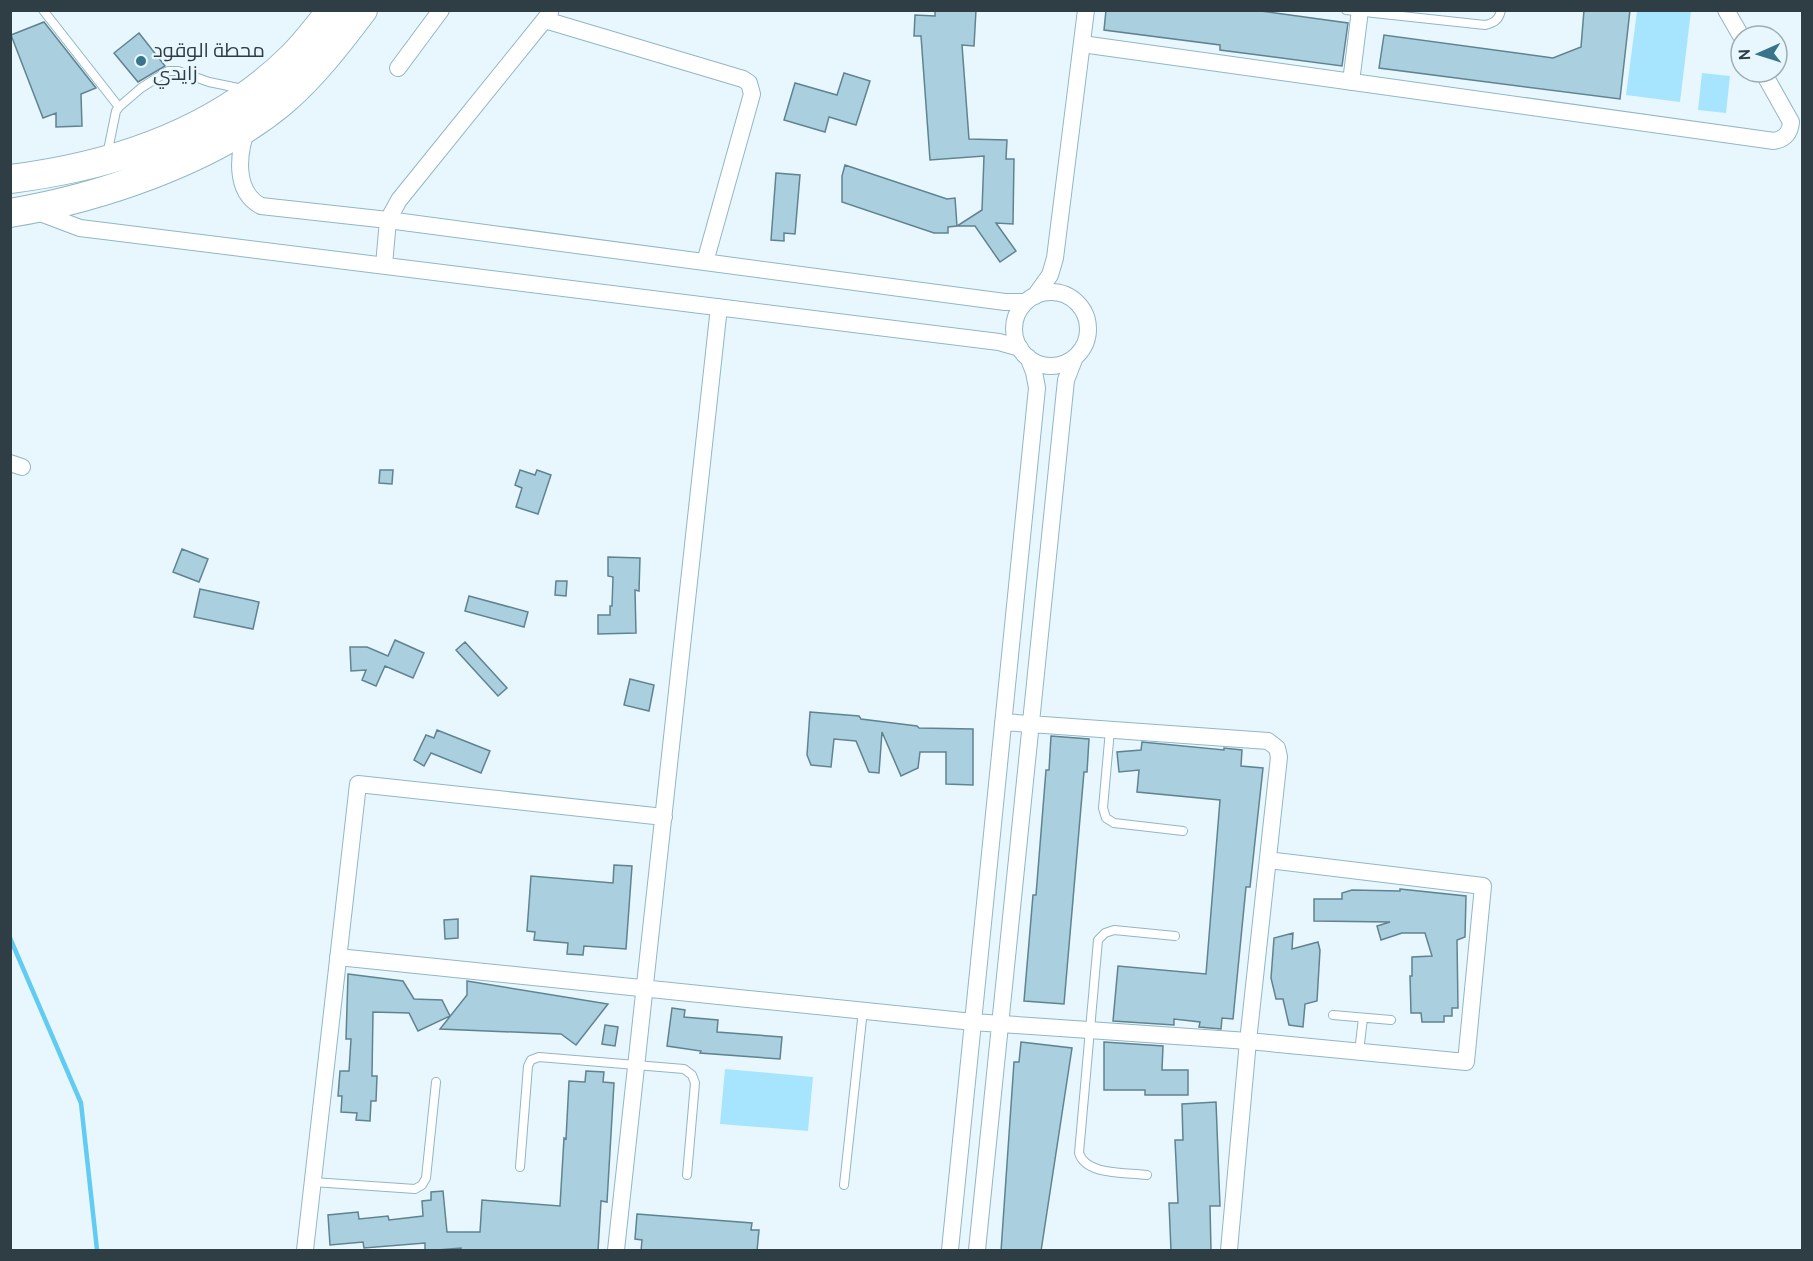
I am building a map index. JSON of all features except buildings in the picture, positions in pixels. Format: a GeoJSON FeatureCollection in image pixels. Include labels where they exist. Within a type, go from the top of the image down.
{"type":"FeatureCollection","features":[{"type":"Feature","properties":{"kind":"highway"},"geometry":{"type":"LineString","coordinates":[[18,175],[106,162],[177,135],[209,120],[252,91],[294,56],[332,10]]}},
{"type":"Feature","properties":{"kind":"highway"},"geometry":{"type":"LineString","coordinates":[[18,215],[109,188],[177,164],[248,126],[281,103],[310,75],[363,10]]}},
{"type":"Feature","properties":{"kind":"street"},"geometry":{"type":"LineString","coordinates":[[398,68],[441,10]]}},
{"type":"Feature","properties":{"kind":"street"},"geometry":{"type":"LineString","coordinates":[[950,1251],[1037,388],[1034,372],[1015,336],[1015,324],[1018,312],[1050,275],[1055,258],[1086,10]]}},
{"type":"Feature","properties":{"kind":"street"},"geometry":{"type":"LineString","coordinates":[[1726,10],[1734,24]]}},
{"type":"Feature","properties":{"kind":"street"},"geometry":{"type":"LineString","coordinates":[[1351,81],[1355,11]]}},
{"type":"Feature","properties":{"kind":"street"},"geometry":{"type":"LineString","coordinates":[[384,265],[388,220],[405,191],[548,15],[743,79],[749,83],[752,94],[705,262]]}},
{"type":"Feature","properties":{"kind":"street"},"geometry":{"type":"LineString","coordinates":[[1082,44],[1774,141],[1788,133],[1791,122],[1770,84]]}},
{"type":"Feature","properties":{"kind":"street"},"geometry":{"type":"LineString","coordinates":[[18,215],[80,228],[999,342],[1024,352],[1039,363],[1052,366],[1075,357],[1083,348],[1087,337],[1088,325],[1085,313],[1078,303],[1057,292],[1046,292],[1030,299],[1005,302],[388,220],[261,206],[253,202],[246,194],[241,172],[241,148],[248,126]]}},
{"type":"Feature","properties":{"kind":"street"},"geometry":{"type":"LineString","coordinates":[[1055,258],[1059,278],[1068,296]]}},
{"type":"Feature","properties":{"kind":"street"},"geometry":{"type":"LineString","coordinates":[[616,1251],[719,307]]}},
{"type":"Feature","properties":{"kind":"street"},"geometry":{"type":"LineString","coordinates":[[976,1251],[1066,380],[1075,357]]}},
{"type":"Feature","properties":{"kind":"street"},"geometry":{"type":"LineString","coordinates":[[1003,722],[1268,741],[1277,748],[1279,757],[1248,1041],[1229,1251]]}},
{"type":"Feature","properties":{"kind":"street"},"geometry":{"type":"LineString","coordinates":[[305,1251],[358,784],[664,817]]}},
{"type":"Feature","properties":{"kind":"street"},"geometry":{"type":"LineString","coordinates":[[338,957],[973,1022],[1248,1041],[1466,1062],[1483,886],[1268,860]]}},
{"type":"Feature","properties":{"kind":"lane"},"geometry":{"type":"LineString","coordinates":[[43,10],[119,107]]}},
{"type":"Feature","properties":{"kind":"lane"},"geometry":{"type":"LineString","coordinates":[[1355,11],[1485,25],[1496,20],[1501,10]]}},
{"type":"Feature","properties":{"kind":"lane"},"geometry":{"type":"LineString","coordinates":[[106,162],[114,119],[119,107],[141,88],[168,71],[178,71],[252,91]]}},
{"type":"Feature","properties":{"kind":"lane"},"geometry":{"type":"LineString","coordinates":[[1110,730],[1103,808],[1106,818],[1114,823],[1183,831]]}},
{"type":"Feature","properties":{"kind":"lane"},"geometry":{"type":"LineString","coordinates":[[1147,1174],[1093,1169],[1081,1158],[1079,1147],[1098,940],[1101,936],[1114,930],[1175,936]]}},
{"type":"Feature","properties":{"kind":"lane"},"geometry":{"type":"LineString","coordinates":[[844,1185],[863,1010]]}},
{"type":"Feature","properties":{"kind":"lane"},"geometry":{"type":"LineString","coordinates":[[1333,1015],[1391,1020]]}},
{"type":"Feature","properties":{"kind":"lane"},"geometry":{"type":"LineString","coordinates":[[1359,1052],[1363,1018]]}},
{"type":"Feature","properties":{"kind":"lane"},"geometry":{"type":"LineString","coordinates":[[520,1167],[528,1066],[531,1060],[539,1057],[684,1069],[694,1079],[687,1174]]}},
{"type":"Feature","properties":{"kind":"lane"},"geometry":{"type":"LineString","coordinates":[[313,1182],[419,1188],[426,1178],[436,1082]]}},
{"type":"Feature","properties":{"kind":"shaded area"},"geometry":{"type":"Polygon","coordinates":[[[1637,11],[1691,11],[1680,102],[1626,95],[1637,11]]]}},
{"type":"Feature","properties":{"kind":"shaded area"},"geometry":{"type":"Polygon","coordinates":[[[1702,73],[1729,76],[1726,113],[1698,110],[1702,73]]]}},
{"type":"Feature","properties":{"kind":"shaded area"},"geometry":{"type":"Polygon","coordinates":[[[725,1069],[813,1077],[808,1131],[720,1124],[725,1069]]]}},
{"type":"Feature","properties":{"kind":"waterway"},"geometry":{"type":"LineString","coordinates":[[10,938],[81,1103],[97,1250]]}},
{"type":"Feature","properties":{"kind":"place","name":"محطة الوقود زايدي"},"geometry":{"type":"Point","coordinates":[141,61]}}]}
